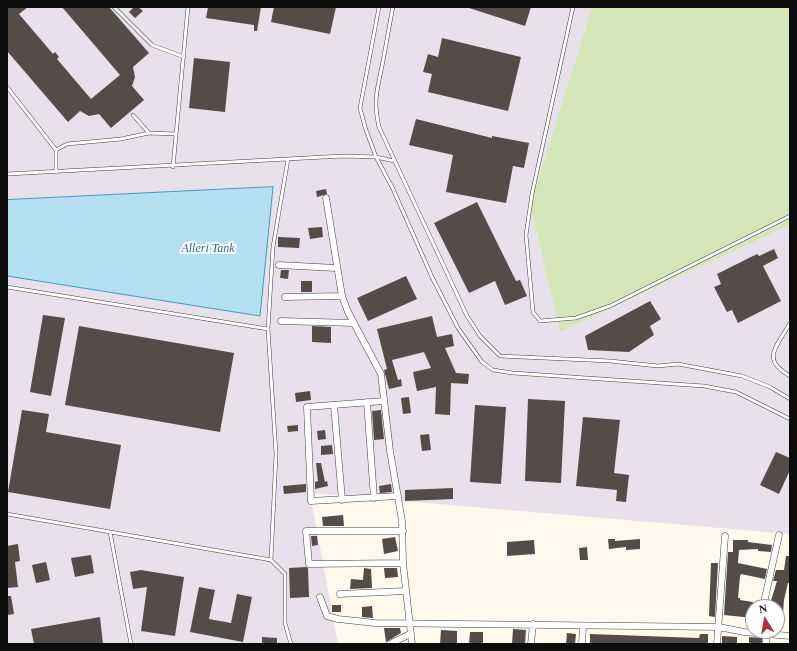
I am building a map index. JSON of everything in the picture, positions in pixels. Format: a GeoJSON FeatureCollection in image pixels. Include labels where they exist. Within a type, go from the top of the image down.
{"type":"FeatureCollection","features":[{"type":"Feature","properties":{"kind":"street"},"geometry":{"type":"LineString","coordinates":[[326,198],[336,268],[342,296],[354,323],[381,374],[398,496],[402,531],[403,563],[412,644]]}},
{"type":"Feature","properties":{"kind":"street"},"geometry":{"type":"LineString","coordinates":[[279,266],[336,268]]}},
{"type":"Feature","properties":{"kind":"street"},"geometry":{"type":"LineString","coordinates":[[286,297],[342,296]]}},
{"type":"Feature","properties":{"kind":"street"},"geometry":{"type":"LineString","coordinates":[[281,321],[354,323]]}},
{"type":"Feature","properties":{"kind":"street"},"geometry":{"type":"LineString","coordinates":[[384,401],[307,407],[311,500],[342,500],[398,496]]}},
{"type":"Feature","properties":{"kind":"street"},"geometry":{"type":"LineString","coordinates":[[367,402],[374,498]]}},
{"type":"Feature","properties":{"kind":"street"},"geometry":{"type":"LineString","coordinates":[[334,405],[342,500]]}},
{"type":"Feature","properties":{"kind":"street"},"geometry":{"type":"LineString","coordinates":[[402,531],[306,531],[309,564],[403,563]]}},
{"type":"Feature","properties":{"kind":"street"},"geometry":{"type":"LineString","coordinates":[[765,599],[779,535]]}},
{"type":"Feature","properties":{"kind":"street"},"geometry":{"type":"LineString","coordinates":[[717,644],[720,627],[725,536]]}},
{"type":"Feature","properties":{"kind":"street"},"geometry":{"type":"LineString","coordinates":[[340,594],[406,591]]}},
{"type":"Feature","properties":{"kind":"street"},"geometry":{"type":"LineString","coordinates":[[320,597],[327,616],[338,619],[375,623],[533,624],[583,627],[720,627],[745,630]]}},
{"type":"Feature","properties":{"kind":"street"},"geometry":{"type":"LineString","coordinates":[[531,644],[533,624]]}},
{"type":"Feature","properties":{"kind":"street"},"geometry":{"type":"LineString","coordinates":[[582,644],[583,627]]}},
{"type":"Feature","properties":{"kind":"street"},"geometry":{"type":"LineString","coordinates":[[390,644],[410,634]]}},
{"type":"Feature","properties":{"kind":"lane"},"geometry":{"type":"LineString","coordinates":[[114,7],[152,45],[184,57]]}},
{"type":"Feature","properties":{"kind":"lane"},"geometry":{"type":"LineString","coordinates":[[173,166],[188,7]]}},
{"type":"Feature","properties":{"kind":"lane"},"geometry":{"type":"LineString","coordinates":[[379,7],[360,108],[376,157],[393,189],[455,322],[482,362],[493,370],[704,386],[736,392],[790,419]]}},
{"type":"Feature","properties":{"kind":"lane"},"geometry":{"type":"LineString","coordinates":[[393,7],[376,89],[375,108],[379,127],[394,161],[430,232],[467,316],[480,336],[500,356],[610,361],[658,366],[678,364],[742,376],[770,387],[790,399]]}},
{"type":"Feature","properties":{"kind":"lane"},"geometry":{"type":"LineString","coordinates":[[573,7],[532,194],[526,235],[534,312],[540,321],[576,318],[610,306],[790,216]]}},
{"type":"Feature","properties":{"kind":"lane"},"geometry":{"type":"LineString","coordinates":[[7,87],[56,150],[56,172]]}},
{"type":"Feature","properties":{"kind":"lane"},"geometry":{"type":"LineString","coordinates":[[133,115],[149,133]]}},
{"type":"Feature","properties":{"kind":"lane"},"geometry":{"type":"LineString","coordinates":[[56,150],[67,144],[121,139],[149,133],[176,134]]}},
{"type":"Feature","properties":{"kind":"lane"},"geometry":{"type":"LineString","coordinates":[[7,174],[288,159],[376,157],[394,161]]}},
{"type":"Feature","properties":{"kind":"lane"},"geometry":{"type":"LineString","coordinates":[[271,560],[276,454],[268,328],[273,247],[288,159]]}},
{"type":"Feature","properties":{"kind":"lane"},"geometry":{"type":"LineString","coordinates":[[7,287],[268,328]]}},
{"type":"Feature","properties":{"kind":"lane"},"geometry":{"type":"LineString","coordinates":[[790,323],[773,356],[773,363],[778,369],[790,376]]}},
{"type":"Feature","properties":{"kind":"lane"},"geometry":{"type":"LineString","coordinates":[[7,514],[271,560],[285,574],[285,622],[291,644]]}},
{"type":"Feature","properties":{"kind":"lane"},"geometry":{"type":"LineString","coordinates":[[110,532],[131,644]]}},
{"type":"Feature","properties":{"kind":"shaded area"},"geometry":{"type":"Polygon","coordinates":[[[7,7],[592,7],[530,205],[560,332],[790,225],[790,534],[310,493],[338,644],[7,644],[7,7]]]}},
{"type":"Feature","properties":{"kind":"green space"},"geometry":{"type":"Polygon","coordinates":[[[592,7],[790,7],[790,225],[560,332],[530,205],[592,7]]]}},
{"type":"Feature","properties":{"kind":"water","name":"Alleri Tank"},"geometry":{"type":"Polygon","coordinates":[[[273,187],[260,316],[7,276],[7,200],[273,187]]]}},
{"type":"Feature","properties":{"kind":"building"},"geometry":{"type":"Polygon","coordinates":[[[7,7],[28,7],[19,14],[53,54],[55,52],[59,57],[57,59],[91,99],[120,75],[62,7],[109,7],[149,53],[133,67],[135,77],[132,86],[144,100],[111,128],[99,114],[89,116],[80,111],[68,122],[7,51],[7,7]]]}},
{"type":"Feature","properties":{"kind":"building"},"geometry":{"type":"Polygon","coordinates":[[[134,7],[138,7],[143,11],[135,18],[129,12],[134,7]]]}},
{"type":"Feature","properties":{"kind":"building"},"geometry":{"type":"Polygon","coordinates":[[[208,7],[261,7],[257,31],[254,31],[254,25],[206,18],[208,7]]]}},
{"type":"Feature","properties":{"kind":"building"},"geometry":{"type":"Polygon","coordinates":[[[274,7],[336,7],[330,34],[271,22],[274,7]]]}},
{"type":"Feature","properties":{"kind":"building"},"geometry":{"type":"Polygon","coordinates":[[[469,7],[531,7],[525,26],[469,7]]]}},
{"type":"Feature","properties":{"kind":"building"},"geometry":{"type":"Polygon","coordinates":[[[442,38],[521,57],[508,111],[428,92],[432,74],[423,72],[428,54],[438,57],[442,38]]]}},
{"type":"Feature","properties":{"kind":"building"},"geometry":{"type":"Polygon","coordinates":[[[194,58],[230,62],[225,112],[189,108],[194,58]]]}},
{"type":"Feature","properties":{"kind":"building"},"geometry":{"type":"Polygon","coordinates":[[[416,119],[492,138],[492,136],[529,143],[524,168],[513,166],[506,203],[446,192],[453,155],[409,145],[416,119]]]}},
{"type":"Feature","properties":{"kind":"building"},"geometry":{"type":"Polygon","coordinates":[[[326,189],[327,194],[317,197],[316,191],[326,189]]]}},
{"type":"Feature","properties":{"kind":"building"},"geometry":{"type":"Polygon","coordinates":[[[477,202],[516,281],[520,280],[527,296],[505,305],[495,281],[469,293],[434,223],[477,202]]]}},
{"type":"Feature","properties":{"kind":"building"},"geometry":{"type":"Polygon","coordinates":[[[322,227],[323,237],[310,239],[308,228],[322,227]]]}},
{"type":"Feature","properties":{"kind":"building"},"geometry":{"type":"Polygon","coordinates":[[[278,237],[300,238],[299,248],[278,247],[278,237]]]}},
{"type":"Feature","properties":{"kind":"building"},"geometry":{"type":"Polygon","coordinates":[[[774,249],[778,258],[763,266],[781,301],[738,323],[732,310],[727,312],[714,287],[721,284],[717,274],[757,254],[759,256],[774,249]]]}},
{"type":"Feature","properties":{"kind":"building"},"geometry":{"type":"Polygon","coordinates":[[[281,270],[289,270],[288,279],[280,278],[281,270]]]}},
{"type":"Feature","properties":{"kind":"building"},"geometry":{"type":"Polygon","coordinates":[[[406,276],[417,299],[368,321],[357,298],[406,276]]]}},
{"type":"Feature","properties":{"kind":"building"},"geometry":{"type":"Polygon","coordinates":[[[301,281],[312,281],[312,292],[301,292],[301,281]]]}},
{"type":"Feature","properties":{"kind":"building"},"geometry":{"type":"Polygon","coordinates":[[[650,301],[661,319],[650,326],[654,335],[629,352],[588,350],[585,336],[650,301]]]}},
{"type":"Feature","properties":{"kind":"building"},"geometry":{"type":"Polygon","coordinates":[[[43,315],[65,318],[51,396],[30,392],[43,315]]]}},
{"type":"Feature","properties":{"kind":"building"},"geometry":{"type":"Polygon","coordinates":[[[432,316],[437,337],[452,334],[454,346],[445,348],[456,373],[469,374],[468,384],[451,383],[450,415],[435,414],[436,387],[417,391],[413,372],[431,368],[424,352],[392,360],[398,380],[401,379],[402,386],[389,389],[384,370],[387,369],[377,329],[432,316]]]}},
{"type":"Feature","properties":{"kind":"building"},"geometry":{"type":"Polygon","coordinates":[[[79,326],[234,353],[220,432],[65,405],[79,326]]]}},
{"type":"Feature","properties":{"kind":"building"},"geometry":{"type":"Polygon","coordinates":[[[312,326],[331,327],[331,343],[312,342],[312,326]]]}},
{"type":"Feature","properties":{"kind":"building"},"geometry":{"type":"Polygon","coordinates":[[[310,391],[311,400],[296,402],[295,393],[310,391]]]}},
{"type":"Feature","properties":{"kind":"building"},"geometry":{"type":"Polygon","coordinates":[[[409,397],[411,413],[403,414],[401,398],[409,397]]]}},
{"type":"Feature","properties":{"kind":"building"},"geometry":{"type":"Polygon","coordinates":[[[528,399],[565,401],[561,483],[525,481],[528,399]]]}},
{"type":"Feature","properties":{"kind":"building"},"geometry":{"type":"Polygon","coordinates":[[[475,405],[506,407],[501,484],[470,482],[475,405]]]}},
{"type":"Feature","properties":{"kind":"building"},"geometry":{"type":"Polygon","coordinates":[[[22,410],[49,414],[46,432],[121,445],[110,509],[8,492],[22,410]]]}},
{"type":"Feature","properties":{"kind":"building"},"geometry":{"type":"Polygon","coordinates":[[[381,410],[384,439],[374,440],[372,411],[381,410]]]}},
{"type":"Feature","properties":{"kind":"building"},"geometry":{"type":"Polygon","coordinates":[[[583,417],[620,420],[614,473],[629,475],[626,502],[616,501],[617,490],[576,486],[583,417]]]}},
{"type":"Feature","properties":{"kind":"building"},"geometry":{"type":"Polygon","coordinates":[[[298,425],[298,431],[288,432],[287,426],[298,425]]]}},
{"type":"Feature","properties":{"kind":"building"},"geometry":{"type":"Polygon","coordinates":[[[325,430],[326,439],[318,440],[317,431],[325,430]]]}},
{"type":"Feature","properties":{"kind":"building"},"geometry":{"type":"Polygon","coordinates":[[[429,434],[431,450],[422,451],[420,435],[429,434]]]}},
{"type":"Feature","properties":{"kind":"building"},"geometry":{"type":"Polygon","coordinates":[[[332,445],[333,454],[321,455],[321,446],[332,445]]]}},
{"type":"Feature","properties":{"kind":"building"},"geometry":{"type":"Polygon","coordinates":[[[776,452],[790,458],[790,470],[779,494],[760,485],[776,452]]]}},
{"type":"Feature","properties":{"kind":"building"},"geometry":{"type":"Polygon","coordinates":[[[316,463],[321,463],[325,482],[327,481],[328,486],[315,489],[315,482],[318,481],[316,463]]]}},
{"type":"Feature","properties":{"kind":"building"},"geometry":{"type":"Polygon","coordinates":[[[306,484],[306,492],[284,494],[283,486],[306,484]]]}},
{"type":"Feature","properties":{"kind":"building"},"geometry":{"type":"Polygon","coordinates":[[[391,484],[392,492],[380,493],[379,486],[391,484]]]}},
{"type":"Feature","properties":{"kind":"building"},"geometry":{"type":"Polygon","coordinates":[[[453,488],[453,499],[405,501],[405,490],[453,488]]]}},
{"type":"Feature","properties":{"kind":"building"},"geometry":{"type":"Polygon","coordinates":[[[343,515],[344,526],[323,526],[322,517],[343,515]]]}},
{"type":"Feature","properties":{"kind":"building"},"geometry":{"type":"Polygon","coordinates":[[[311,536],[317,536],[318,545],[312,546],[311,536]]]}},
{"type":"Feature","properties":{"kind":"building"},"geometry":{"type":"Polygon","coordinates":[[[395,537],[398,551],[384,554],[382,539],[395,537]]]}},
{"type":"Feature","properties":{"kind":"building"},"geometry":{"type":"Polygon","coordinates":[[[608,539],[615,539],[615,541],[640,539],[640,549],[626,550],[626,547],[609,549],[608,539]]]}},
{"type":"Feature","properties":{"kind":"building"},"geometry":{"type":"Polygon","coordinates":[[[534,540],[535,554],[507,556],[507,542],[534,540]]]}},
{"type":"Feature","properties":{"kind":"building"},"geometry":{"type":"Polygon","coordinates":[[[733,540],[748,540],[748,542],[772,545],[771,552],[758,551],[758,549],[739,550],[738,563],[767,569],[765,579],[741,574],[740,576],[738,598],[745,601],[745,617],[724,615],[728,552],[733,552],[733,540]]]}},
{"type":"Feature","properties":{"kind":"building"},"geometry":{"type":"Polygon","coordinates":[[[18,544],[20,561],[15,562],[18,587],[7,588],[7,546],[18,544]]]}},
{"type":"Feature","properties":{"kind":"building"},"geometry":{"type":"Polygon","coordinates":[[[587,547],[588,560],[580,560],[579,548],[587,547]]]}},
{"type":"Feature","properties":{"kind":"building"},"geometry":{"type":"Polygon","coordinates":[[[91,555],[94,573],[75,577],[71,558],[91,555]]]}},
{"type":"Feature","properties":{"kind":"building"},"geometry":{"type":"Polygon","coordinates":[[[786,556],[790,556],[790,583],[788,583],[784,599],[771,599],[777,581],[773,581],[776,570],[784,570],[786,556]]]}},
{"type":"Feature","properties":{"kind":"building"},"geometry":{"type":"Polygon","coordinates":[[[46,562],[50,580],[36,583],[32,565],[46,562]]]}},
{"type":"Feature","properties":{"kind":"building"},"geometry":{"type":"Polygon","coordinates":[[[711,563],[718,563],[715,617],[709,616],[711,563]]]}},
{"type":"Feature","properties":{"kind":"building"},"geometry":{"type":"Polygon","coordinates":[[[289,568],[308,568],[309,597],[290,598],[289,568]]]}},
{"type":"Feature","properties":{"kind":"building"},"geometry":{"type":"Polygon","coordinates":[[[364,568],[371,569],[372,588],[350,589],[351,579],[363,580],[364,568]]]}},
{"type":"Feature","properties":{"kind":"building"},"geometry":{"type":"Polygon","coordinates":[[[384,568],[397,568],[398,577],[385,578],[384,568]]]}},
{"type":"Feature","properties":{"kind":"building"},"geometry":{"type":"Polygon","coordinates":[[[141,570],[184,577],[175,636],[141,631],[147,587],[133,589],[130,572],[141,570]]]}},
{"type":"Feature","properties":{"kind":"building"},"geometry":{"type":"Polygon","coordinates":[[[199,587],[215,590],[209,619],[231,623],[237,594],[252,597],[243,642],[190,632],[199,587]]]}},
{"type":"Feature","properties":{"kind":"building"},"geometry":{"type":"Polygon","coordinates":[[[7,596],[11,596],[14,614],[7,615],[7,596]]]}},
{"type":"Feature","properties":{"kind":"building"},"geometry":{"type":"Polygon","coordinates":[[[332,605],[341,605],[341,612],[332,612],[332,605]]]}},
{"type":"Feature","properties":{"kind":"building"},"geometry":{"type":"Polygon","coordinates":[[[372,606],[373,618],[362,617],[362,607],[372,606]]]}},
{"type":"Feature","properties":{"kind":"building"},"geometry":{"type":"Polygon","coordinates":[[[100,617],[103,644],[34,644],[31,629],[100,617]]]}},
{"type":"Feature","properties":{"kind":"building"},"geometry":{"type":"Polygon","coordinates":[[[384,628],[400,628],[401,633],[386,642],[384,628]]]}},
{"type":"Feature","properties":{"kind":"building"},"geometry":{"type":"Polygon","coordinates":[[[513,629],[526,630],[525,644],[512,644],[513,629]]]}},
{"type":"Feature","properties":{"kind":"building"},"geometry":{"type":"Polygon","coordinates":[[[441,630],[457,631],[457,644],[440,644],[441,630]]]}},
{"type":"Feature","properties":{"kind":"building"},"geometry":{"type":"Polygon","coordinates":[[[470,632],[483,632],[483,644],[469,644],[470,632]]]}},
{"type":"Feature","properties":{"kind":"building"},"geometry":{"type":"Polygon","coordinates":[[[567,633],[576,634],[575,644],[566,644],[567,633]]]}},
{"type":"Feature","properties":{"kind":"building"},"geometry":{"type":"Polygon","coordinates":[[[590,634],[699,638],[700,634],[708,634],[708,644],[590,644],[590,634]]]}},
{"type":"Feature","properties":{"kind":"building"},"geometry":{"type":"Polygon","coordinates":[[[722,636],[737,637],[737,644],[722,644],[722,636]]]}},
{"type":"Feature","properties":{"kind":"building"},"geometry":{"type":"Polygon","coordinates":[[[262,637],[277,638],[277,644],[262,644],[262,637]]]}},
{"type":"Feature","properties":{"kind":"building"},"geometry":{"type":"Polygon","coordinates":[[[749,639],[762,639],[762,644],[749,644],[749,639]]]}}]}
